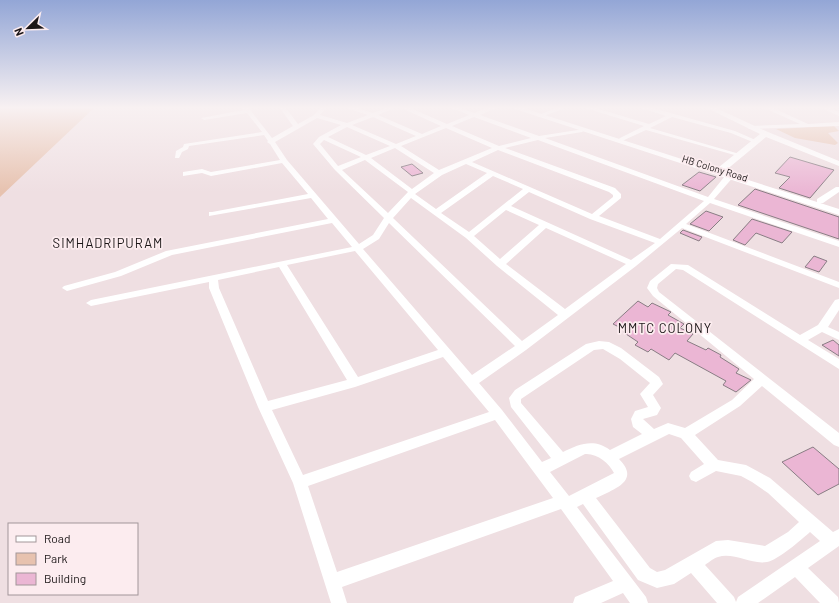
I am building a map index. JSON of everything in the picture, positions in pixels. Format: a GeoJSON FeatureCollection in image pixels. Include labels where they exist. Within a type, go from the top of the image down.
{"type":"FeatureCollection","features":[{"type":"Feature","properties":{"kind":"street"},"geometry":{"type":"LineString","coordinates":[[177,157],[179,151],[186,148],[186,145],[252,135]]}},
{"type":"Feature","properties":{"kind":"street"},"geometry":{"type":"LineString","coordinates":[[267,135],[270,142],[284,161],[312,195],[359,248],[498,414],[640,603]]}},
{"type":"Feature","properties":{"kind":"street"},"geometry":{"type":"LineString","coordinates":[[270,142],[281,135]]}},
{"type":"Feature","properties":{"kind":"street"},"geometry":{"type":"LineString","coordinates":[[328,135],[316,144],[337,169],[522,347]]}},
{"type":"Feature","properties":{"kind":"street"},"geometry":{"type":"LineString","coordinates":[[371,135],[396,146],[439,172]]}},
{"type":"Feature","properties":{"kind":"street"},"geometry":{"type":"LineString","coordinates":[[469,135],[498,148],[612,190],[617,194],[617,198],[593,217]]}},
{"type":"Feature","properties":{"kind":"street"},"geometry":{"type":"LineString","coordinates":[[528,135],[709,200],[839,244]]}},
{"type":"Feature","properties":{"kind":"street"},"geometry":{"type":"LineString","coordinates":[[91,303],[359,248],[376,237],[388,218],[411,193],[439,172],[498,148],[552,135]]}},
{"type":"Feature","properties":{"kind":"street"},"geometry":{"type":"LineString","coordinates":[[599,135],[728,173],[839,212]]}},
{"type":"Feature","properties":{"kind":"street","name":"HB Colony Road"},"geometry":{"type":"LineString","coordinates":[[609,135],[839,207]]}},
{"type":"Feature","properties":{"kind":"street"},"geometry":{"type":"LineString","coordinates":[[622,139],[630,135]]}},
{"type":"Feature","properties":{"kind":"street"},"geometry":{"type":"LineString","coordinates":[[674,135],[740,155]]}},
{"type":"Feature","properties":{"kind":"street"},"geometry":{"type":"LineString","coordinates":[[741,135],[757,142]]}},
{"type":"Feature","properties":{"kind":"street"},"geometry":{"type":"LineString","coordinates":[[471,382],[522,347],[661,242],[709,200],[740,155],[765,135]]}},
{"type":"Feature","properties":{"kind":"street"},"geometry":{"type":"LineString","coordinates":[[769,135],[839,164]]}},
{"type":"Feature","properties":{"kind":"street"},"geometry":{"type":"LineString","coordinates":[[337,169],[422,136]]}},
{"type":"Feature","properties":{"kind":"street"},"geometry":{"type":"LineString","coordinates":[[324,137],[365,157],[468,236],[500,264],[564,314]]}},
{"type":"Feature","properties":{"kind":"street"},"geometry":{"type":"LineString","coordinates":[[186,174],[202,171],[211,174],[284,161]]}},
{"type":"Feature","properties":{"kind":"street"},"geometry":{"type":"LineString","coordinates":[[465,161],[593,217],[661,242]]}},
{"type":"Feature","properties":{"kind":"street"},"geometry":{"type":"LineString","coordinates":[[437,212],[492,173]]}},
{"type":"Feature","properties":{"kind":"street"},"geometry":{"type":"LineString","coordinates":[[468,236],[529,188]]}},
{"type":"Feature","properties":{"kind":"street"},"geometry":{"type":"LineString","coordinates":[[820,201],[839,189]]}},
{"type":"Feature","properties":{"kind":"street"},"geometry":{"type":"LineString","coordinates":[[212,214],[312,195]]}},
{"type":"Feature","properties":{"kind":"street"},"geometry":{"type":"LineString","coordinates":[[506,207],[633,264]]}},
{"type":"Feature","properties":{"kind":"street"},"geometry":{"type":"LineString","coordinates":[[67,288],[118,274],[180,250],[334,220]]}},
{"type":"Feature","properties":{"kind":"street"},"geometry":{"type":"LineString","coordinates":[[500,264],[545,224]]}},
{"type":"Feature","properties":{"kind":"street"},"geometry":{"type":"LineString","coordinates":[[681,225],[839,285]]}},
{"type":"Feature","properties":{"kind":"street"},"geometry":{"type":"LineString","coordinates":[[282,264],[355,382]]}},
{"type":"Feature","properties":{"kind":"street"},"geometry":{"type":"LineString","coordinates":[[839,365],[685,267],[674,266],[653,283],[652,288],[656,294],[839,441]]}},
{"type":"Feature","properties":{"kind":"street"},"geometry":{"type":"LineString","coordinates":[[213,278],[214,288],[264,408],[300,483],[334,582],[339,603]]}},
{"type":"Feature","properties":{"kind":"street"},"geometry":{"type":"LineString","coordinates":[[801,340],[822,328],[839,302]]}},
{"type":"Feature","properties":{"kind":"street"},"geometry":{"type":"LineString","coordinates":[[822,328],[839,336]]}},
{"type":"Feature","properties":{"kind":"street"},"geometry":{"type":"LineString","coordinates":[[561,460],[515,404],[515,398],[518,393],[590,347],[597,345],[604,345],[613,348],[657,384],[646,394],[655,408],[653,411],[639,415],[637,419],[638,423],[653,436]]}},
{"type":"Feature","properties":{"kind":"street"},"geometry":{"type":"LineString","coordinates":[[264,408],[355,382],[445,352]]}},
{"type":"Feature","properties":{"kind":"street"},"geometry":{"type":"LineString","coordinates":[[686,434],[736,403],[762,379]]}},
{"type":"Feature","properties":{"kind":"street"},"geometry":{"type":"LineString","coordinates":[[300,483],[498,414]]}},
{"type":"Feature","properties":{"kind":"street"},"geometry":{"type":"LineString","coordinates":[[609,457],[668,428],[686,434],[714,465],[740,470],[751,474],[764,482],[810,522],[835,540],[744,603]]}},
{"type":"Feature","properties":{"kind":"street"},"geometry":{"type":"LineString","coordinates":[[334,582],[586,496],[617,480],[621,476],[620,468],[602,450],[594,447],[586,447],[540,470]]}},
{"type":"Feature","properties":{"kind":"street"},"geometry":{"type":"LineString","coordinates":[[696,476],[714,465]]}},
{"type":"Feature","properties":{"kind":"street"},"geometry":{"type":"LineString","coordinates":[[586,496],[644,574],[658,580],[668,578],[716,548],[728,548],[758,554],[767,554],[793,537],[810,522]]}},
{"type":"Feature","properties":{"kind":"street"},"geometry":{"type":"LineString","coordinates":[[693,563],[728,603]]}},
{"type":"Feature","properties":{"kind":"street"},"geometry":{"type":"LineString","coordinates":[[796,567],[832,603]]}},
{"type":"Feature","properties":{"kind":"street"},"geometry":{"type":"LineString","coordinates":[[581,603],[625,584]]}},
{"type":"Feature","properties":{"kind":"green space"},"geometry":{"type":"Polygon","coordinates":[[[0,135],[65,135],[0,197],[0,135]]]}},
{"type":"Feature","properties":{"kind":"green space"},"geometry":{"type":"Polygon","coordinates":[[[789,135],[830,135],[838,143],[835,145],[795,138],[789,135]]]}},
{"type":"Feature","properties":{"kind":"building"},"geometry":{"type":"Polygon","coordinates":[[[790,157],[834,170],[810,198],[779,188],[790,177],[775,173],[790,157]]]}},
{"type":"Feature","properties":{"kind":"building"},"geometry":{"type":"Polygon","coordinates":[[[412,164],[423,173],[412,176],[401,167],[412,164]]]}},
{"type":"Feature","properties":{"kind":"building"},"geometry":{"type":"Polygon","coordinates":[[[699,172],[716,177],[700,191],[682,185],[699,172]]]}},
{"type":"Feature","properties":{"kind":"building"},"geometry":{"type":"Polygon","coordinates":[[[755,189],[839,217],[839,239],[738,205],[755,189]]]}},
{"type":"Feature","properties":{"kind":"building"},"geometry":{"type":"Polygon","coordinates":[[[706,211],[723,217],[709,231],[690,224],[706,211]]]}},
{"type":"Feature","properties":{"kind":"building"},"geometry":{"type":"Polygon","coordinates":[[[752,219],[792,232],[782,243],[756,233],[745,245],[733,240],[752,219]]]}},
{"type":"Feature","properties":{"kind":"building"},"geometry":{"type":"Polygon","coordinates":[[[683,230],[702,237],[699,241],[680,233],[683,230]]]}},
{"type":"Feature","properties":{"kind":"building"},"geometry":{"type":"Polygon","coordinates":[[[814,256],[827,261],[819,272],[805,267],[814,256]]]}},
{"type":"Feature","properties":{"kind":"building"},"geometry":{"type":"Polygon","coordinates":[[[638,301],[648,307],[652,303],[671,312],[668,315],[684,324],[680,328],[693,334],[687,341],[706,350],[708,348],[721,355],[720,357],[739,369],[736,373],[751,380],[736,392],[723,385],[726,381],[675,353],[669,360],[651,349],[648,352],[635,345],[638,342],[623,332],[625,330],[613,324],[638,301]]]}},
{"type":"Feature","properties":{"kind":"building"},"geometry":{"type":"Polygon","coordinates":[[[833,340],[839,345],[839,356],[822,345],[833,340]]]}},
{"type":"Feature","properties":{"kind":"building"},"geometry":{"type":"Polygon","coordinates":[[[813,447],[839,469],[839,484],[818,495],[782,462],[813,447]]]}},
{"type":"Feature","properties":{"kind":"district","name":"SIMHADRIPURAM"},"geometry":{"type":"Point","coordinates":[108,243]}},
{"type":"Feature","properties":{"kind":"district","name":"MMTC COLONY"},"geometry":{"type":"Point","coordinates":[665,328]}}]}
